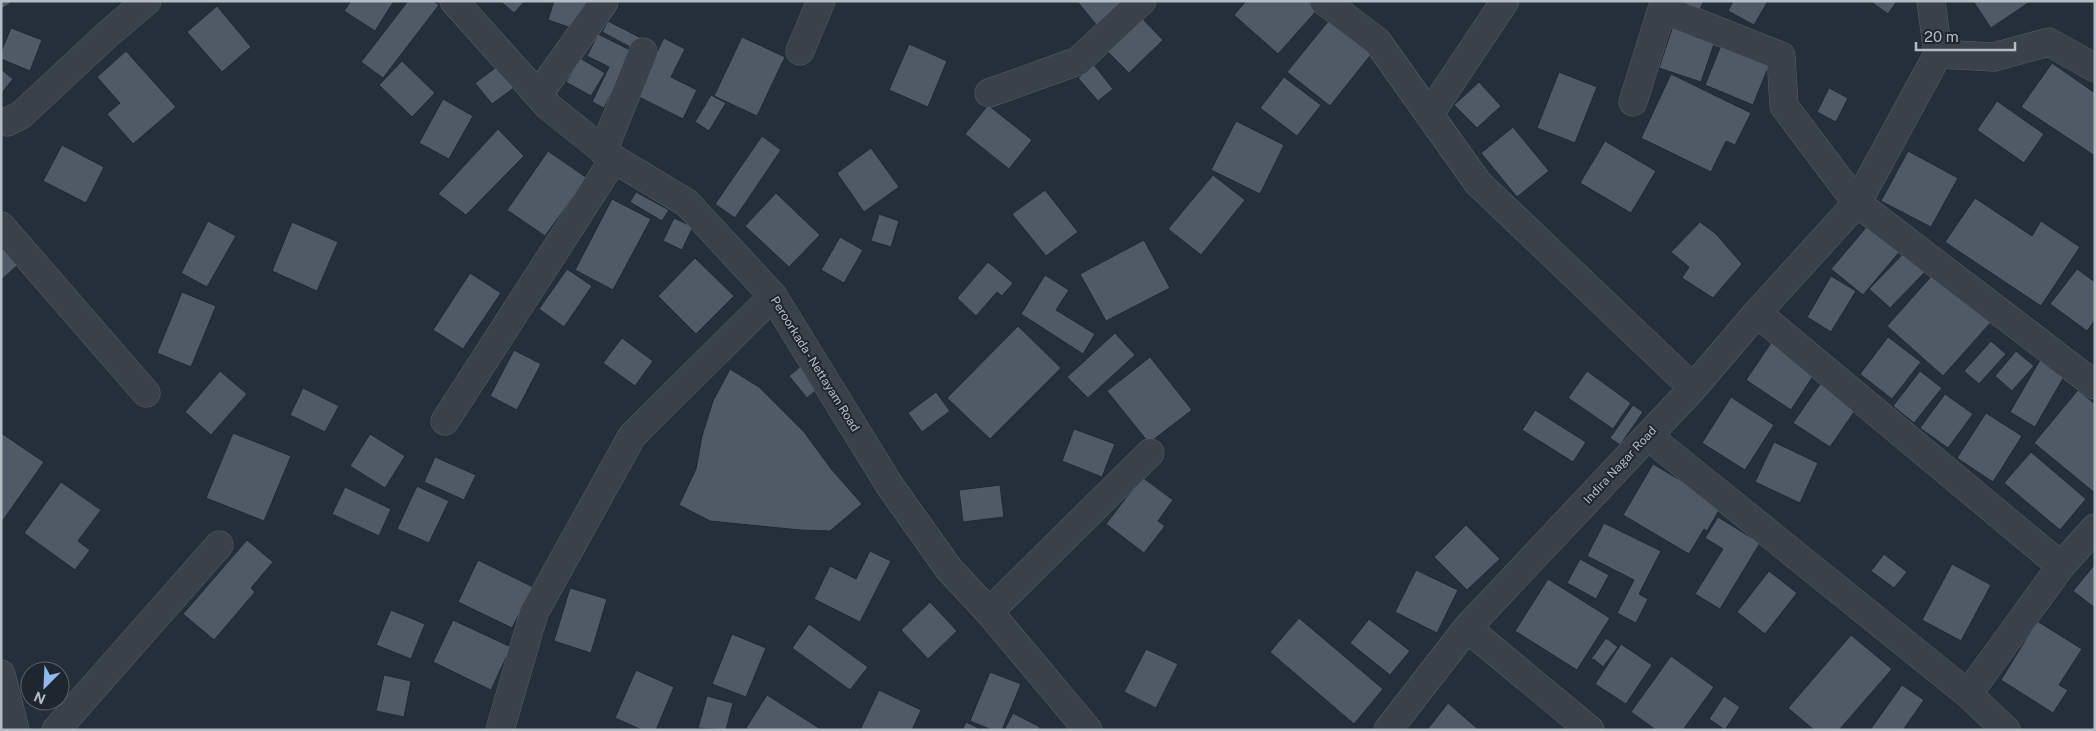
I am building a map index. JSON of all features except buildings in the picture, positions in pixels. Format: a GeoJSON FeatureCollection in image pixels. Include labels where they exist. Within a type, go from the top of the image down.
{"type":"FeatureCollection","features":[{"type":"Feature","properties":{"kind":"street"},"geometry":{"type":"LineString","coordinates":[[1,121],[7,122],[22,115],[108,34],[147,1]]}},
{"type":"Feature","properties":{"kind":"street","name":"Peroorkada - Nettayam Road"},"geometry":{"type":"LineString","coordinates":[[454,1],[549,107],[608,155],[687,203],[773,296],[890,486],[949,569],[990,612],[1088,730]]}},
{"type":"Feature","properties":{"kind":"street"},"geometry":{"type":"LineString","coordinates":[[800,51],[821,1]]}},
{"type":"Feature","properties":{"kind":"street"},"geometry":{"type":"LineString","coordinates":[[990,93],[1078,61],[1142,1]]}},
{"type":"Feature","properties":{"kind":"street"},"geometry":{"type":"LineString","coordinates":[[1324,1],[1376,41],[1478,183],[1693,388]]}},
{"type":"Feature","properties":{"kind":"street"},"geometry":{"type":"LineString","coordinates":[[1429,115],[1505,1]]}},
{"type":"Feature","properties":{"kind":"street"},"geometry":{"type":"LineString","coordinates":[[1931,1],[1938,54],[1994,57],[2049,42],[2095,68]]}},
{"type":"Feature","properties":{"kind":"street"},"geometry":{"type":"LineString","coordinates":[[538,95],[604,2]]}},
{"type":"Feature","properties":{"kind":"street"},"geometry":{"type":"LineString","coordinates":[[1633,102],[1662,9],[1781,56],[1784,106],[1857,203],[2095,385]]}},
{"type":"Feature","properties":{"kind":"street"},"geometry":{"type":"LineString","coordinates":[[445,421],[608,155],[643,52]]}},
{"type":"Feature","properties":{"kind":"street","name":"Indira Nagar Road"},"geometry":{"type":"LineString","coordinates":[[1388,730],[1467,628],[1693,388],[1757,313],[1857,203],[1938,54]]}},
{"type":"Feature","properties":{"kind":"street"},"geometry":{"type":"LineString","coordinates":[[1,226],[146,393]]}},
{"type":"Feature","properties":{"kind":"street"},"geometry":{"type":"LineString","coordinates":[[500,730],[534,613],[632,436],[773,296]]}},
{"type":"Feature","properties":{"kind":"street"},"geometry":{"type":"LineString","coordinates":[[1757,313],[2060,566]]}},
{"type":"Feature","properties":{"kind":"street"},"geometry":{"type":"LineString","coordinates":[[1648,436],[1968,694],[2006,730]]}},
{"type":"Feature","properties":{"kind":"street"},"geometry":{"type":"LineString","coordinates":[[990,612],[1150,453]]}},
{"type":"Feature","properties":{"kind":"street"},"geometry":{"type":"LineString","coordinates":[[1968,694],[2060,566],[2095,528]]}},
{"type":"Feature","properties":{"kind":"street"},"geometry":{"type":"LineString","coordinates":[[56,730],[219,545]]}},
{"type":"Feature","properties":{"kind":"street"},"geometry":{"type":"LineString","coordinates":[[1467,628],[1590,730]]}},
{"type":"Feature","properties":{"kind":"street"},"geometry":{"type":"LineString","coordinates":[[1,674],[15,730]]}}]}
